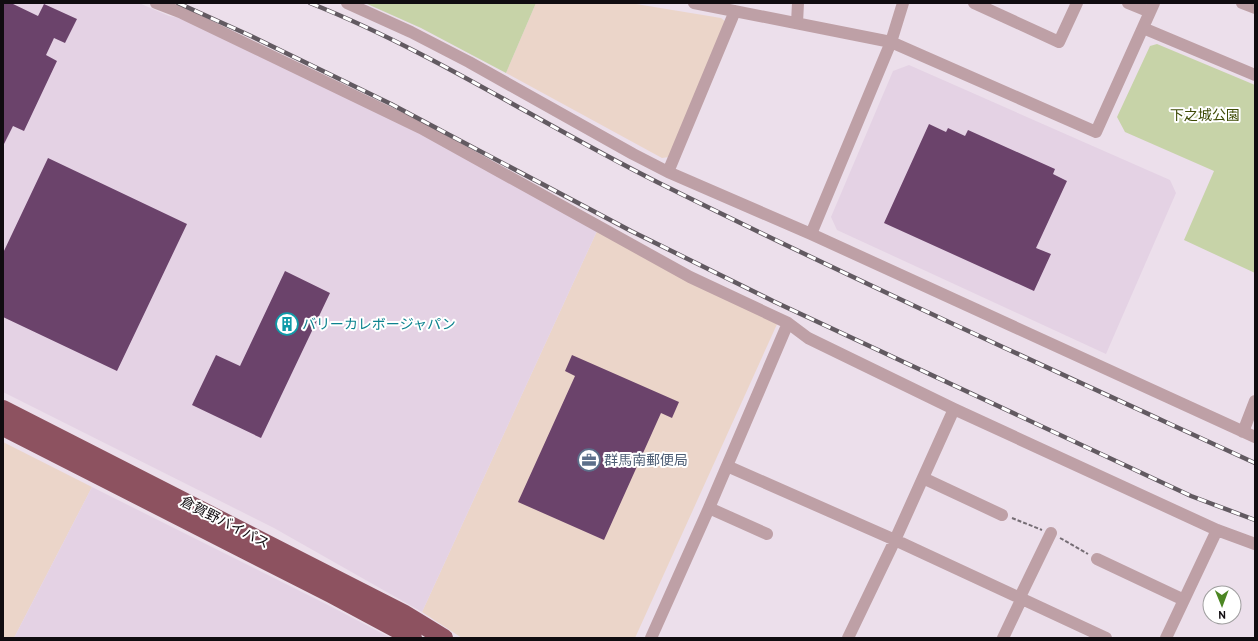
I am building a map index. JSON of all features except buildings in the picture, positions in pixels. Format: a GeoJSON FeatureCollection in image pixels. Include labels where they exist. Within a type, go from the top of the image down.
{"type":"FeatureCollection","features":[{"type":"Feature","properties":{"kind":"highway","name":"倉賀野バイパス"},"geometry":{"type":"LineString","coordinates":[[3,409],[403,613],[444,638]]}},
{"type":"Feature","properties":{"kind":"highway","name":"倉賀野バイパス"},"geometry":{"type":"LineString","coordinates":[[3,427],[337,597],[413,638]]}},
{"type":"Feature","properties":{"kind":"street"},"geometry":{"type":"LineString","coordinates":[[156,3],[182,13],[421,128],[690,277],[788,323],[808,338],[954,409],[1217,530],[1255,544]]}},
{"type":"Feature","properties":{"kind":"street"},"geometry":{"type":"LineString","coordinates":[[347,3],[411,32],[469,62],[668,172],[812,234],[1255,437]]}},
{"type":"Feature","properties":{"kind":"street"},"geometry":{"type":"LineString","coordinates":[[694,3],[891,42],[1096,132],[1152,8],[1128,3]]}},
{"type":"Feature","properties":{"kind":"street"},"geometry":{"type":"LineString","coordinates":[[796,23],[798,3]]}},
{"type":"Feature","properties":{"kind":"street"},"geometry":{"type":"LineString","coordinates":[[812,234],[891,42],[903,3]]}},
{"type":"Feature","properties":{"kind":"street"},"geometry":{"type":"LineString","coordinates":[[974,3],[1059,42],[1077,3]]}},
{"type":"Feature","properties":{"kind":"street"},"geometry":{"type":"LineString","coordinates":[[1242,3],[1255,8]]}},
{"type":"Feature","properties":{"kind":"street"},"geometry":{"type":"LineString","coordinates":[[668,172],[735,11]]}},
{"type":"Feature","properties":{"kind":"street"},"geometry":{"type":"LineString","coordinates":[[1143,28],[1255,75]]}},
{"type":"Feature","properties":{"kind":"street"},"geometry":{"type":"LineString","coordinates":[[652,638],[710,508],[788,323]]}},
{"type":"Feature","properties":{"kind":"street"},"geometry":{"type":"LineString","coordinates":[[1243,432],[1255,401]]}},
{"type":"Feature","properties":{"kind":"street"},"geometry":{"type":"LineString","coordinates":[[848,638],[895,540],[954,409]]}},
{"type":"Feature","properties":{"kind":"street"},"geometry":{"type":"LineString","coordinates":[[727,466],[895,540],[1106,638]]}},
{"type":"Feature","properties":{"kind":"street"},"geometry":{"type":"LineString","coordinates":[[923,478],[1002,514]]}},
{"type":"Feature","properties":{"kind":"street"},"geometry":{"type":"LineString","coordinates":[[710,508],[767,534]]}},
{"type":"Feature","properties":{"kind":"street"},"geometry":{"type":"LineString","coordinates":[[1166,638],[1217,530]]}},
{"type":"Feature","properties":{"kind":"street"},"geometry":{"type":"LineString","coordinates":[[1003,638],[1050,533]]}},
{"type":"Feature","properties":{"kind":"street"},"geometry":{"type":"LineString","coordinates":[[1097,559],[1184,600]]}},
{"type":"Feature","properties":{"kind":"shaded area"},"geometry":{"type":"Polygon","coordinates":[[[3,3],[139,3],[169,16],[181,18],[453,149],[597,231],[422,612],[274,528],[3,392],[3,3]]]}},
{"type":"Feature","properties":{"kind":"shaded area"},"geometry":{"type":"Polygon","coordinates":[[[536,3],[630,3],[721,18],[726,22],[669,157],[662,158],[506,73],[536,3]]]}},
{"type":"Feature","properties":{"kind":"shaded area"},"geometry":{"type":"Polygon","coordinates":[[[909,65],[1170,180],[1176,193],[1106,354],[837,230],[831,217],[893,71],[909,65]]]}},
{"type":"Feature","properties":{"kind":"shaded area"},"geometry":{"type":"Polygon","coordinates":[[[597,231],[778,322],[635,638],[462,638],[422,612],[597,231]]]}},
{"type":"Feature","properties":{"kind":"shaded area"},"geometry":{"type":"Polygon","coordinates":[[[3,442],[92,487],[14,638],[3,638],[3,442]]]}},
{"type":"Feature","properties":{"kind":"shaded area"},"geometry":{"type":"Polygon","coordinates":[[[92,487],[326,604],[391,638],[14,638],[92,487]]]}},
{"type":"Feature","properties":{"kind":"green space"},"geometry":{"type":"Polygon","coordinates":[[[365,3],[536,3],[506,73],[421,28],[365,3]]]}},
{"type":"Feature","properties":{"kind":"green space","name":"下之城公園"},"geometry":{"type":"Polygon","coordinates":[[[1157,44],[1255,85],[1255,273],[1184,240],[1214,171],[1125,132],[1117,117],[1150,46],[1157,44]]]}},
{"type":"Feature","properties":{"kind":"railway"},"geometry":{"type":"LineString","coordinates":[[178,3],[251,36],[391,104],[631,231],[775,302],[1191,496],[1255,520]]}},
{"type":"Feature","properties":{"kind":"railway"},"geometry":{"type":"LineString","coordinates":[[310,3],[355,22],[442,65],[614,160],[657,182],[955,325],[1255,463]]}},
{"type":"Feature","properties":{"kind":"place","name":"バリーカレボージャパン"},"geometry":{"type":"Point","coordinates":[287,324]}},
{"type":"Feature","properties":{"kind":"place","name":"群馬南郵便局"},"geometry":{"type":"Point","coordinates":[589,460]}}]}
